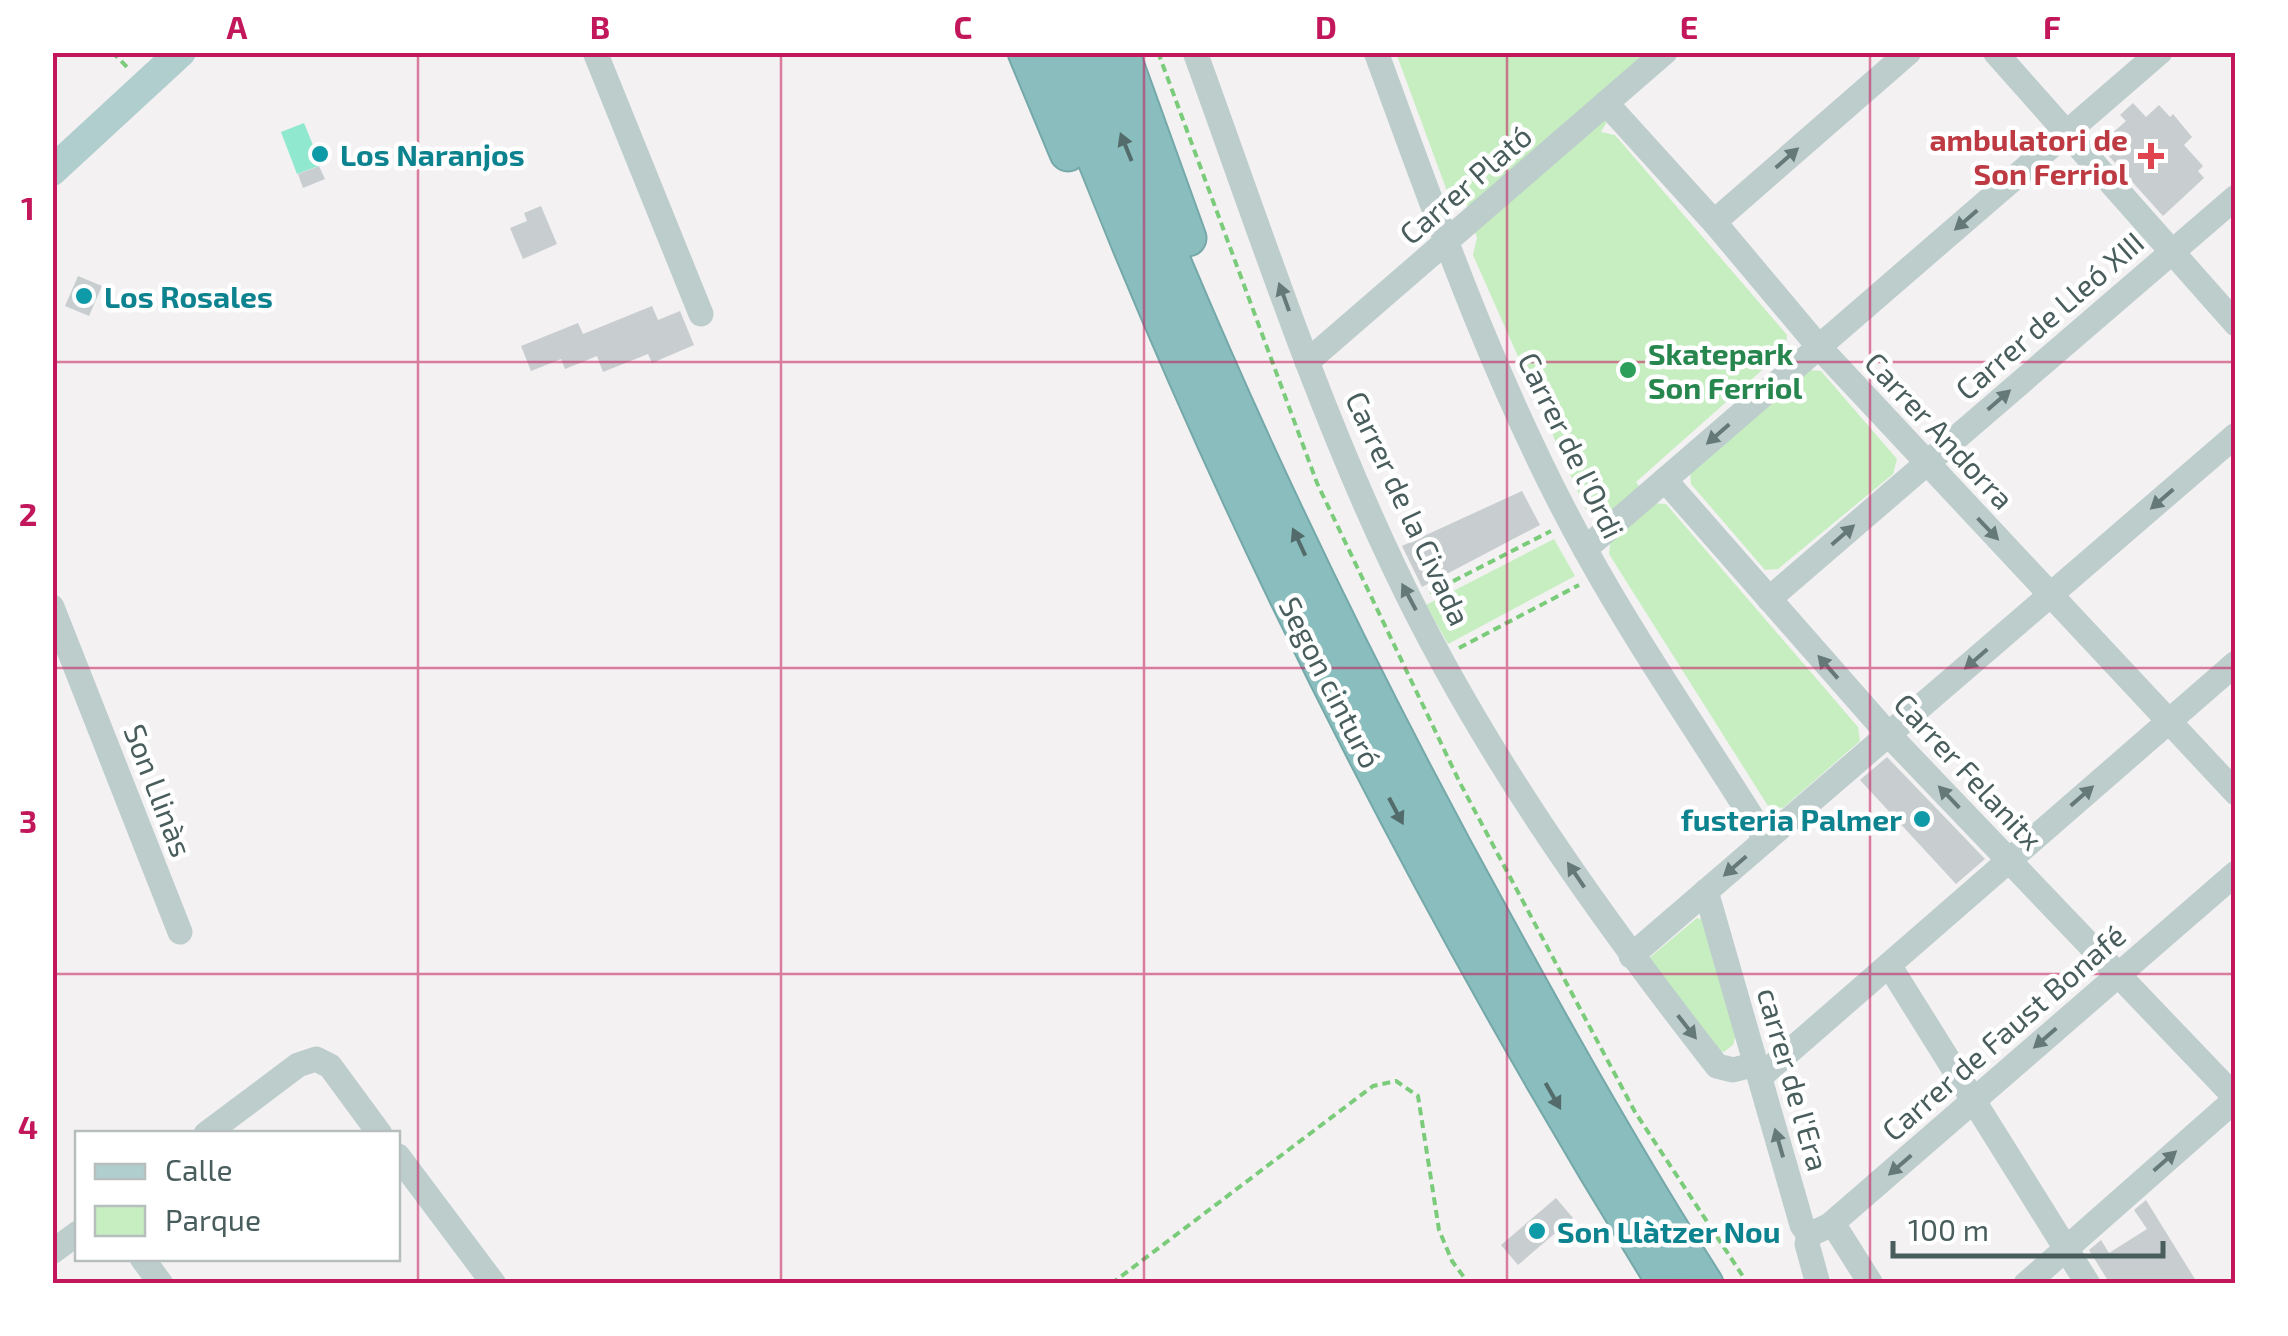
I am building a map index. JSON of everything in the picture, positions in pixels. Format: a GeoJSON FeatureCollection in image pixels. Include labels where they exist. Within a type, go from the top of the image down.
{"type":"FeatureCollection","features":[{"type":"Feature","properties":{"kind":"highway"},"geometry":{"type":"LineString","coordinates":[[1026,52],[1091,206],[1234,517],[1273,565]]}},
{"type":"Feature","properties":{"kind":"highway","name":"Segon cinturó"},"geometry":{"type":"LineString","coordinates":[[1054,52],[1191,387],[1358,739],[1545,1083],[1666,1284]]}},
{"type":"Feature","properties":{"kind":"highway"},"geometry":{"type":"LineString","coordinates":[[1089,52],[1176,268],[1276,494]]}},
{"type":"Feature","properties":{"kind":"highway"},"geometry":{"type":"LineString","coordinates":[[1122,52],[1222,332],[1261,420],[1276,494]]}},
{"type":"Feature","properties":{"kind":"highway","name":"Segon cinturó"},"geometry":{"type":"LineString","coordinates":[[1276,494],[1404,755],[1594,1103],[1705,1284]]}},
{"type":"Feature","properties":{"kind":"highway"},"geometry":{"type":"LineString","coordinates":[[1629,1223],[1653,1284]]}},
{"type":"Feature","properties":{"kind":"main road"},"geometry":{"type":"LineString","coordinates":[[52,171],[181,52]]}},
{"type":"Feature","properties":{"kind":"street"},"geometry":{"type":"LineString","coordinates":[[595,52],[701,314]]}},
{"type":"Feature","properties":{"kind":"street","name":"Carrer de la Civada"},"geometry":{"type":"LineString","coordinates":[[1195,52],[1308,362],[1394,566],[1488,744],[1631,956],[1718,1066],[1758,1071]]}},
{"type":"Feature","properties":{"kind":"street","name":"Carrer de l'Ordi"},"geometry":{"type":"LineString","coordinates":[[1376,52],[1446,244],[1511,400],[1585,549],[1766,840]]}},
{"type":"Feature","properties":{"kind":"street","name":"Carrer Plató"},"geometry":{"type":"LineString","coordinates":[[1308,362],[1664,52]]}},
{"type":"Feature","properties":{"kind":"street"},"geometry":{"type":"LineString","coordinates":[[1714,222],[1908,52]]}},
{"type":"Feature","properties":{"kind":"street"},"geometry":{"type":"LineString","coordinates":[[1994,52],[2236,324]]}},
{"type":"Feature","properties":{"kind":"street"},"geometry":{"type":"LineString","coordinates":[[1585,549],[2160,52]]}},
{"type":"Feature","properties":{"kind":"street","name":"Carrer Andorra"},"geometry":{"type":"LineString","coordinates":[[1606,103],[1714,222],[1818,347],[2236,793]]}},
{"type":"Feature","properties":{"kind":"street","name":"Carrer de Lleó XIII"},"geometry":{"type":"LineString","coordinates":[[1769,599],[2236,197]]}},
{"type":"Feature","properties":{"kind":"street"},"geometry":{"type":"LineString","coordinates":[[1631,956],[2236,435]]}},
{"type":"Feature","properties":{"kind":"street","name":"Carrer Felanitx"},"geometry":{"type":"LineString","coordinates":[[1665,480],[1888,734],[2236,1098]]}},
{"type":"Feature","properties":{"kind":"street","name":"Son Llinàs"},"geometry":{"type":"LineString","coordinates":[[52,607],[65,675],[180,932]]}},
{"type":"Feature","properties":{"kind":"street"},"geometry":{"type":"LineString","coordinates":[[1758,1071],[1889,965],[2236,663]]}},
{"type":"Feature","properties":{"kind":"street","name":"Carrer de Faust Bonafé"},"geometry":{"type":"LineString","coordinates":[[1819,1230],[2236,873]]}},
{"type":"Feature","properties":{"kind":"street","name":"carrer de l'Era"},"geometry":{"type":"LineString","coordinates":[[1706,891],[1802,1225],[1819,1230],[1808,1244],[1818,1284]]}},
{"type":"Feature","properties":{"kind":"street"},"geometry":{"type":"LineString","coordinates":[[1889,965],[2088,1284]]}},
{"type":"Feature","properties":{"kind":"street"},"geometry":{"type":"LineString","coordinates":[[210,1131],[298,1065],[316,1059],[330,1066],[378,1131]]}},
{"type":"Feature","properties":{"kind":"street"},"geometry":{"type":"LineString","coordinates":[[2026,1284],[2236,1098]]}},
{"type":"Feature","properties":{"kind":"street"},"geometry":{"type":"LineString","coordinates":[[400,1159],[494,1284]]}},
{"type":"Feature","properties":{"kind":"street"},"geometry":{"type":"LineString","coordinates":[[1819,1230],[1837,1230],[1871,1284]]}},
{"type":"Feature","properties":{"kind":"street"},"geometry":{"type":"LineString","coordinates":[[52,1252],[75,1235]]}},
{"type":"Feature","properties":{"kind":"street"},"geometry":{"type":"LineString","coordinates":[[144,1261],[161,1284]]}},
{"type":"Feature","properties":{"kind":"path"},"geometry":{"type":"LineString","coordinates":[[1158,52],[1317,483],[1460,783],[1635,1112],[1748,1284]]}},
{"type":"Feature","properties":{"kind":"path"},"geometry":{"type":"LineString","coordinates":[[1412,602],[1571,521]]}},
{"type":"Feature","properties":{"kind":"path"},"geometry":{"type":"LineString","coordinates":[[1442,658],[1600,574]]}},
{"type":"Feature","properties":{"kind":"path"},"geometry":{"type":"LineString","coordinates":[[1111,1284],[1372,1086],[1396,1081],[1418,1096],[1439,1230],[1452,1261],[1469,1284]]}},
{"type":"Feature","properties":{"kind":"green space"},"geometry":{"type":"Polygon","coordinates":[[[1396,53],[1647,53],[1601,132],[1615,135],[1787,335],[1786,349],[1636,482],[1651,503],[1666,504],[1858,727],[1860,741],[1783,808],[1768,806],[1609,554],[1611,535],[1598,512],[1586,510],[1473,255],[1477,238],[1464,195],[1447,191],[1396,53]]]}},
{"type":"Feature","properties":{"kind":"green space"},"geometry":{"type":"Polygon","coordinates":[[[1808,370],[1821,371],[1897,459],[1893,474],[1778,569],[1765,570],[1691,484],[1690,472],[1808,370]]]}},
{"type":"Feature","properties":{"kind":"green space"},"geometry":{"type":"Polygon","coordinates":[[[1554,539],[1575,576],[1448,644],[1426,605],[1554,539]]]}},
{"type":"Feature","properties":{"kind":"green space"},"geometry":{"type":"Polygon","coordinates":[[[1697,918],[1704,920],[1736,1035],[1733,1045],[1724,1052],[1713,1048],[1649,958],[1697,918]]]}},
{"type":"Feature","properties":{"kind":"shaded area"},"geometry":{"type":"Polygon","coordinates":[[[304,123],[321,165],[297,174],[281,132],[304,123]]]}},
{"type":"Feature","properties":{"kind":"building","name":"ambulatori de Son Ferriol"},"geometry":{"type":"Polygon","coordinates":[[[2133,103],[2146,117],[2159,105],[2170,117],[2173,114],[2192,137],[2184,145],[2203,166],[2198,171],[2204,178],[2163,216],[2099,145],[2126,121],[2120,115],[2133,103]]]}},
{"type":"Feature","properties":{"kind":"building"},"geometry":{"type":"Polygon","coordinates":[[[319,166],[325,179],[303,188],[298,174],[319,166]]]}},
{"type":"Feature","properties":{"kind":"building"},"geometry":{"type":"Polygon","coordinates":[[[541,206],[557,244],[523,259],[510,228],[527,221],[524,213],[541,206]]]}},
{"type":"Feature","properties":{"kind":"building","name":"Los Rosales"},"geometry":{"type":"Polygon","coordinates":[[[78,276],[102,286],[89,316],[65,306],[78,276]]]}},
{"type":"Feature","properties":{"kind":"building"},"geometry":{"type":"Polygon","coordinates":[[[652,306],[658,320],[680,311],[694,345],[652,363],[648,354],[603,372],[597,356],[565,369],[561,359],[531,371],[521,346],[578,323],[583,334],[652,306]]]}},
{"type":"Feature","properties":{"kind":"building"},"geometry":{"type":"Polygon","coordinates":[[[1522,491],[1540,525],[1422,587],[1402,546],[1522,491]]]}},
{"type":"Feature","properties":{"kind":"building","name":"fusteria Palmer"},"geometry":{"type":"Polygon","coordinates":[[[1887,757],[1985,859],[1956,884],[1860,780],[1887,757]]]}},
{"type":"Feature","properties":{"kind":"building","name":"Son Llàtzer Nou"},"geometry":{"type":"Polygon","coordinates":[[[1556,1198],[1573,1218],[1518,1265],[1501,1245],[1556,1198]]]}},
{"type":"Feature","properties":{"kind":"building"},"geometry":{"type":"Polygon","coordinates":[[[2146,1200],[2198,1284],[2110,1284],[2089,1250],[2101,1240],[2109,1253],[2147,1229],[2134,1210],[2146,1200]]]}},
{"type":"Feature","properties":{"kind":"place","name":"Los Naranjos"},"geometry":{"type":"Point","coordinates":[320,154]}},
{"type":"Feature","properties":{"kind":"place","name":"ambulatori de Son Ferriol"},"geometry":{"type":"Point","coordinates":[2151,156]}},
{"type":"Feature","properties":{"kind":"place","name":"Los Rosales"},"geometry":{"type":"Point","coordinates":[84,296]}},
{"type":"Feature","properties":{"kind":"place","name":"Skatepark Son Ferriol"},"geometry":{"type":"Point","coordinates":[1628,370]}},
{"type":"Feature","properties":{"kind":"place","name":"fusteria Palmer"},"geometry":{"type":"Point","coordinates":[1922,819]}},
{"type":"Feature","properties":{"kind":"place","name":"Son Llàtzer Nou"},"geometry":{"type":"Point","coordinates":[1537,1231]}}]}
